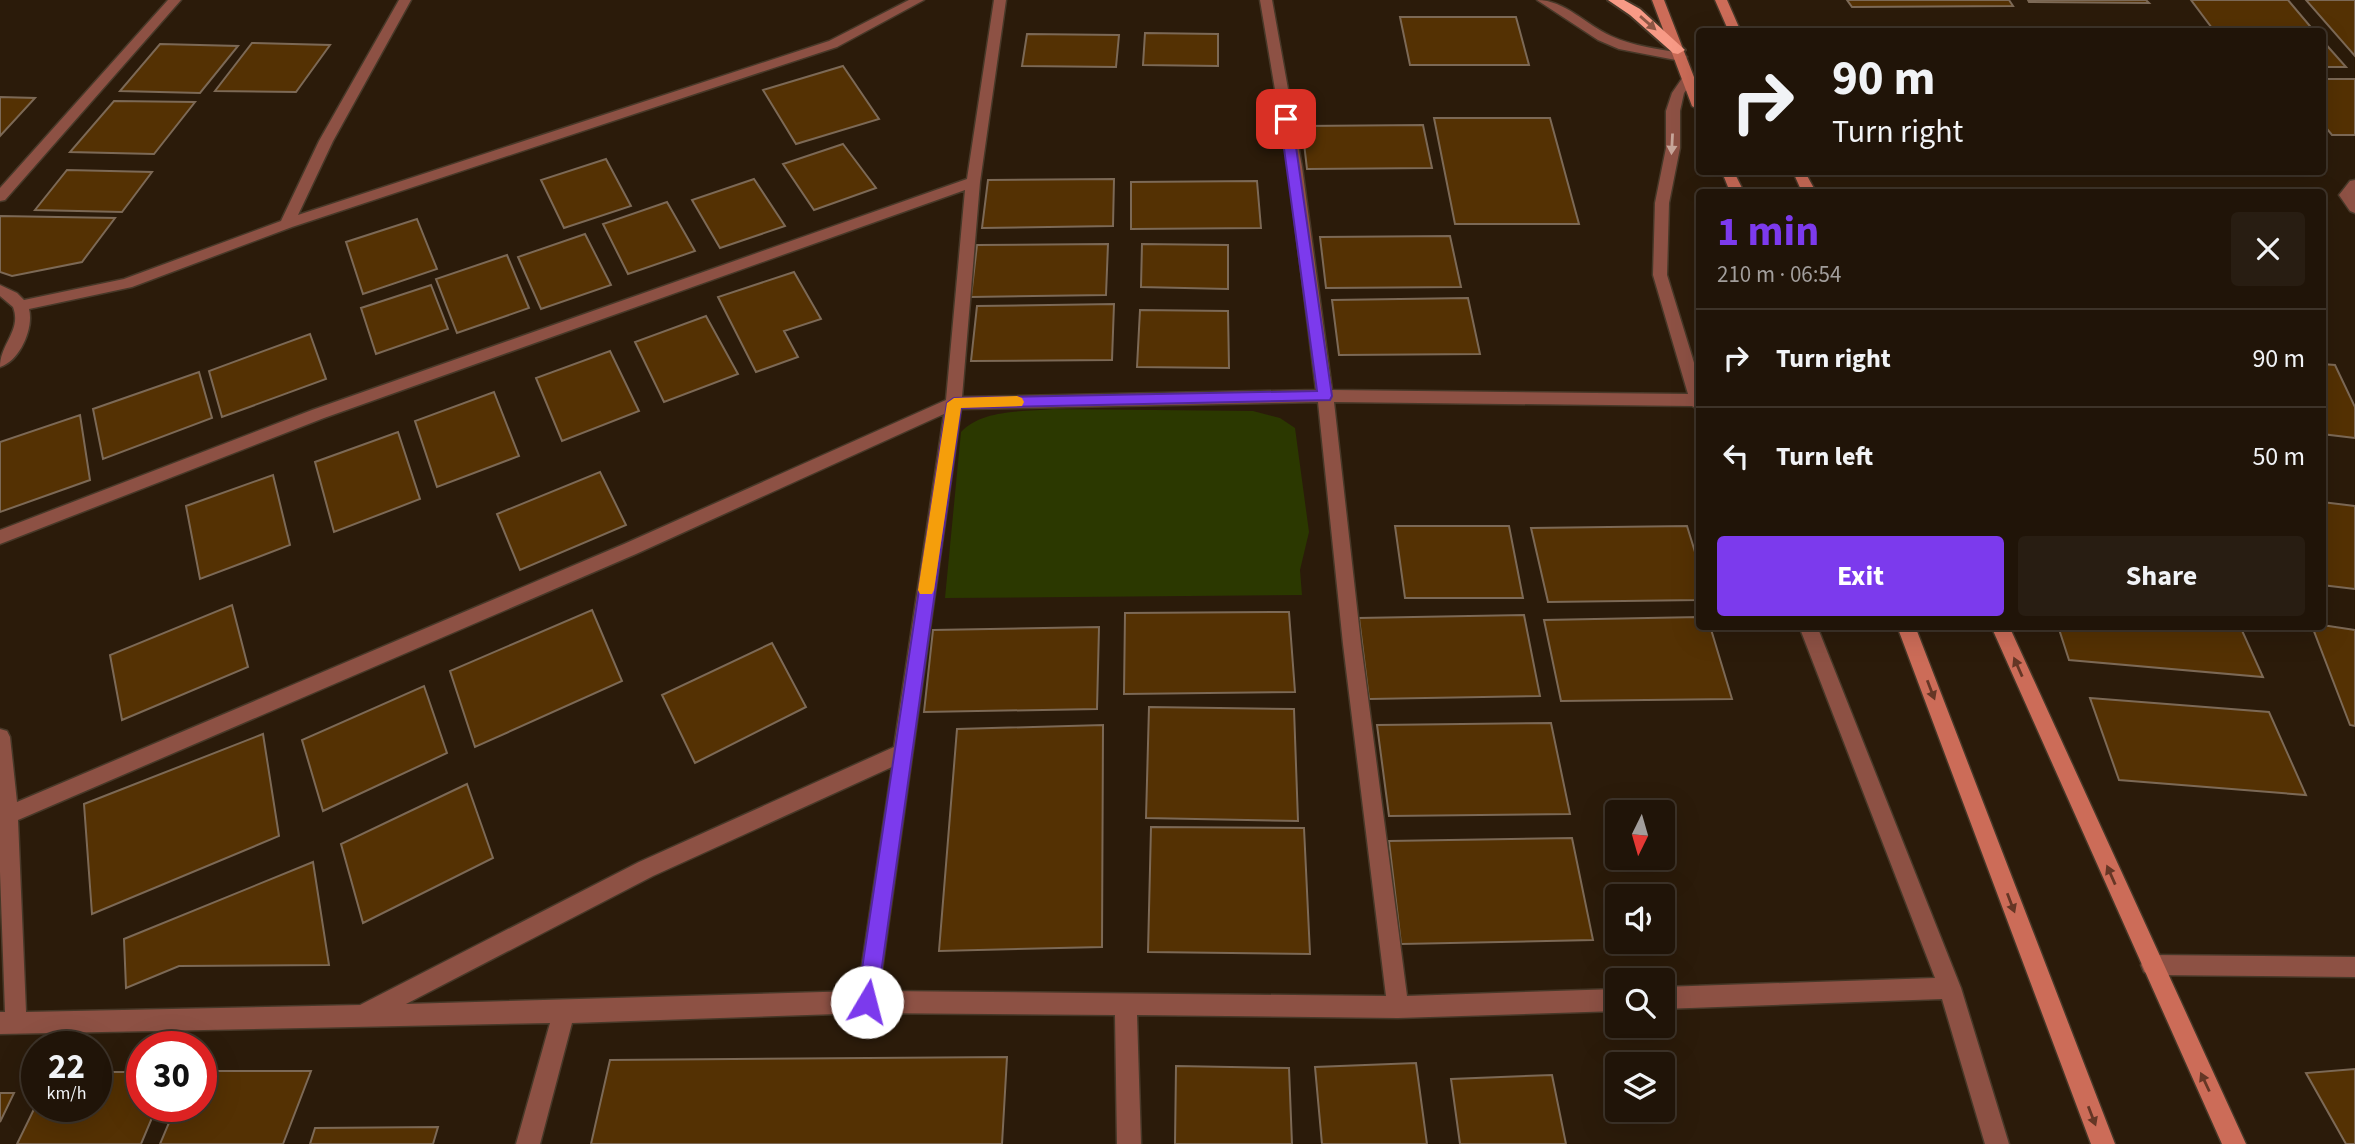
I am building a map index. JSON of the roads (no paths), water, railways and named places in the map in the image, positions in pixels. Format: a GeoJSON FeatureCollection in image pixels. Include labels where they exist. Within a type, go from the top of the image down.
{"type":"FeatureCollection","features":[{"type":"Feature","properties":{"kind":"highway"},"geometry":{"type":"LineString","coordinates":[[1615,0],[1635,12],[1680,53]]}},
{"type":"Feature","properties":{"kind":"main road"},"geometry":{"type":"LineString","coordinates":[[1658,0],[1696,99]]}},
{"type":"Feature","properties":{"kind":"main road"},"geometry":{"type":"LineString","coordinates":[[1722,1],[1733,28]]}},
{"type":"Feature","properties":{"kind":"main road"},"geometry":{"type":"LineString","coordinates":[[1908,630],[2103,1144]]}},
{"type":"Feature","properties":{"kind":"main road"},"geometry":{"type":"LineString","coordinates":[[2002,630],[2234,1144]]}},
{"type":"Feature","properties":{"kind":"street"},"geometry":{"type":"LineString","coordinates":[[0,197],[175,0]]}},
{"type":"Feature","properties":{"kind":"street"},"geometry":{"type":"LineString","coordinates":[[287,224],[326,141],[405,0]]}},
{"type":"Feature","properties":{"kind":"street"},"geometry":{"type":"LineString","coordinates":[[21,306],[127,283],[287,224],[833,44],[918,0]]}},
{"type":"Feature","properties":{"kind":"street"},"geometry":{"type":"LineString","coordinates":[[867,1002],[901,753],[954,403],[973,182],[1000,0]]}},
{"type":"Feature","properties":{"kind":"street"},"geometry":{"type":"LineString","coordinates":[[1266,0],[1295,167],[1398,1007]]}},
{"type":"Feature","properties":{"kind":"street"},"geometry":{"type":"LineString","coordinates":[[1543,0],[1602,37],[1623,46],[1680,53]]}},
{"type":"Feature","properties":{"kind":"street"},"geometry":{"type":"LineString","coordinates":[[1688,80],[1678,93],[1673,111],[1673,148],[1662,203],[1660,275],[1696,395]]}},
{"type":"Feature","properties":{"kind":"street"},"geometry":{"type":"LineString","coordinates":[[0,170],[22,170]]}},
{"type":"Feature","properties":{"kind":"street"},"geometry":{"type":"LineString","coordinates":[[0,537],[318,414],[973,182]]}},
{"type":"Feature","properties":{"kind":"street"},"geometry":{"type":"LineString","coordinates":[[2355,184],[2346,195],[2355,208]]}},
{"type":"Feature","properties":{"kind":"street"},"geometry":{"type":"LineString","coordinates":[[0,290],[10,294],[21,306],[24,321],[18,339],[0,362]]}},
{"type":"Feature","properties":{"kind":"street"},"geometry":{"type":"LineString","coordinates":[[8,815],[630,549],[954,403],[1325,396],[1696,402]]}},
{"type":"Feature","properties":{"kind":"street"},"geometry":{"type":"LineString","coordinates":[[1810,630],[1950,988],[1997,1144]]}},
{"type":"Feature","properties":{"kind":"street"},"geometry":{"type":"LineString","coordinates":[[0,737],[8,815],[8,1023],[564,1012],[867,1002],[1398,1007],[1605,1000]]}},
{"type":"Feature","properties":{"kind":"street"},"geometry":{"type":"LineString","coordinates":[[362,1016],[646,869],[901,753]]}},
{"type":"Feature","properties":{"kind":"street"},"geometry":{"type":"LineString","coordinates":[[2152,965],[2355,967]]}},
{"type":"Feature","properties":{"kind":"street"},"geometry":{"type":"LineString","coordinates":[[1675,998],[1950,988]]}},
{"type":"Feature","properties":{"kind":"street"},"geometry":{"type":"LineString","coordinates":[[1126,1003],[1129,1144]]}},
{"type":"Feature","properties":{"kind":"street"},"geometry":{"type":"LineString","coordinates":[[528,1144],[564,1012]]}}]}
